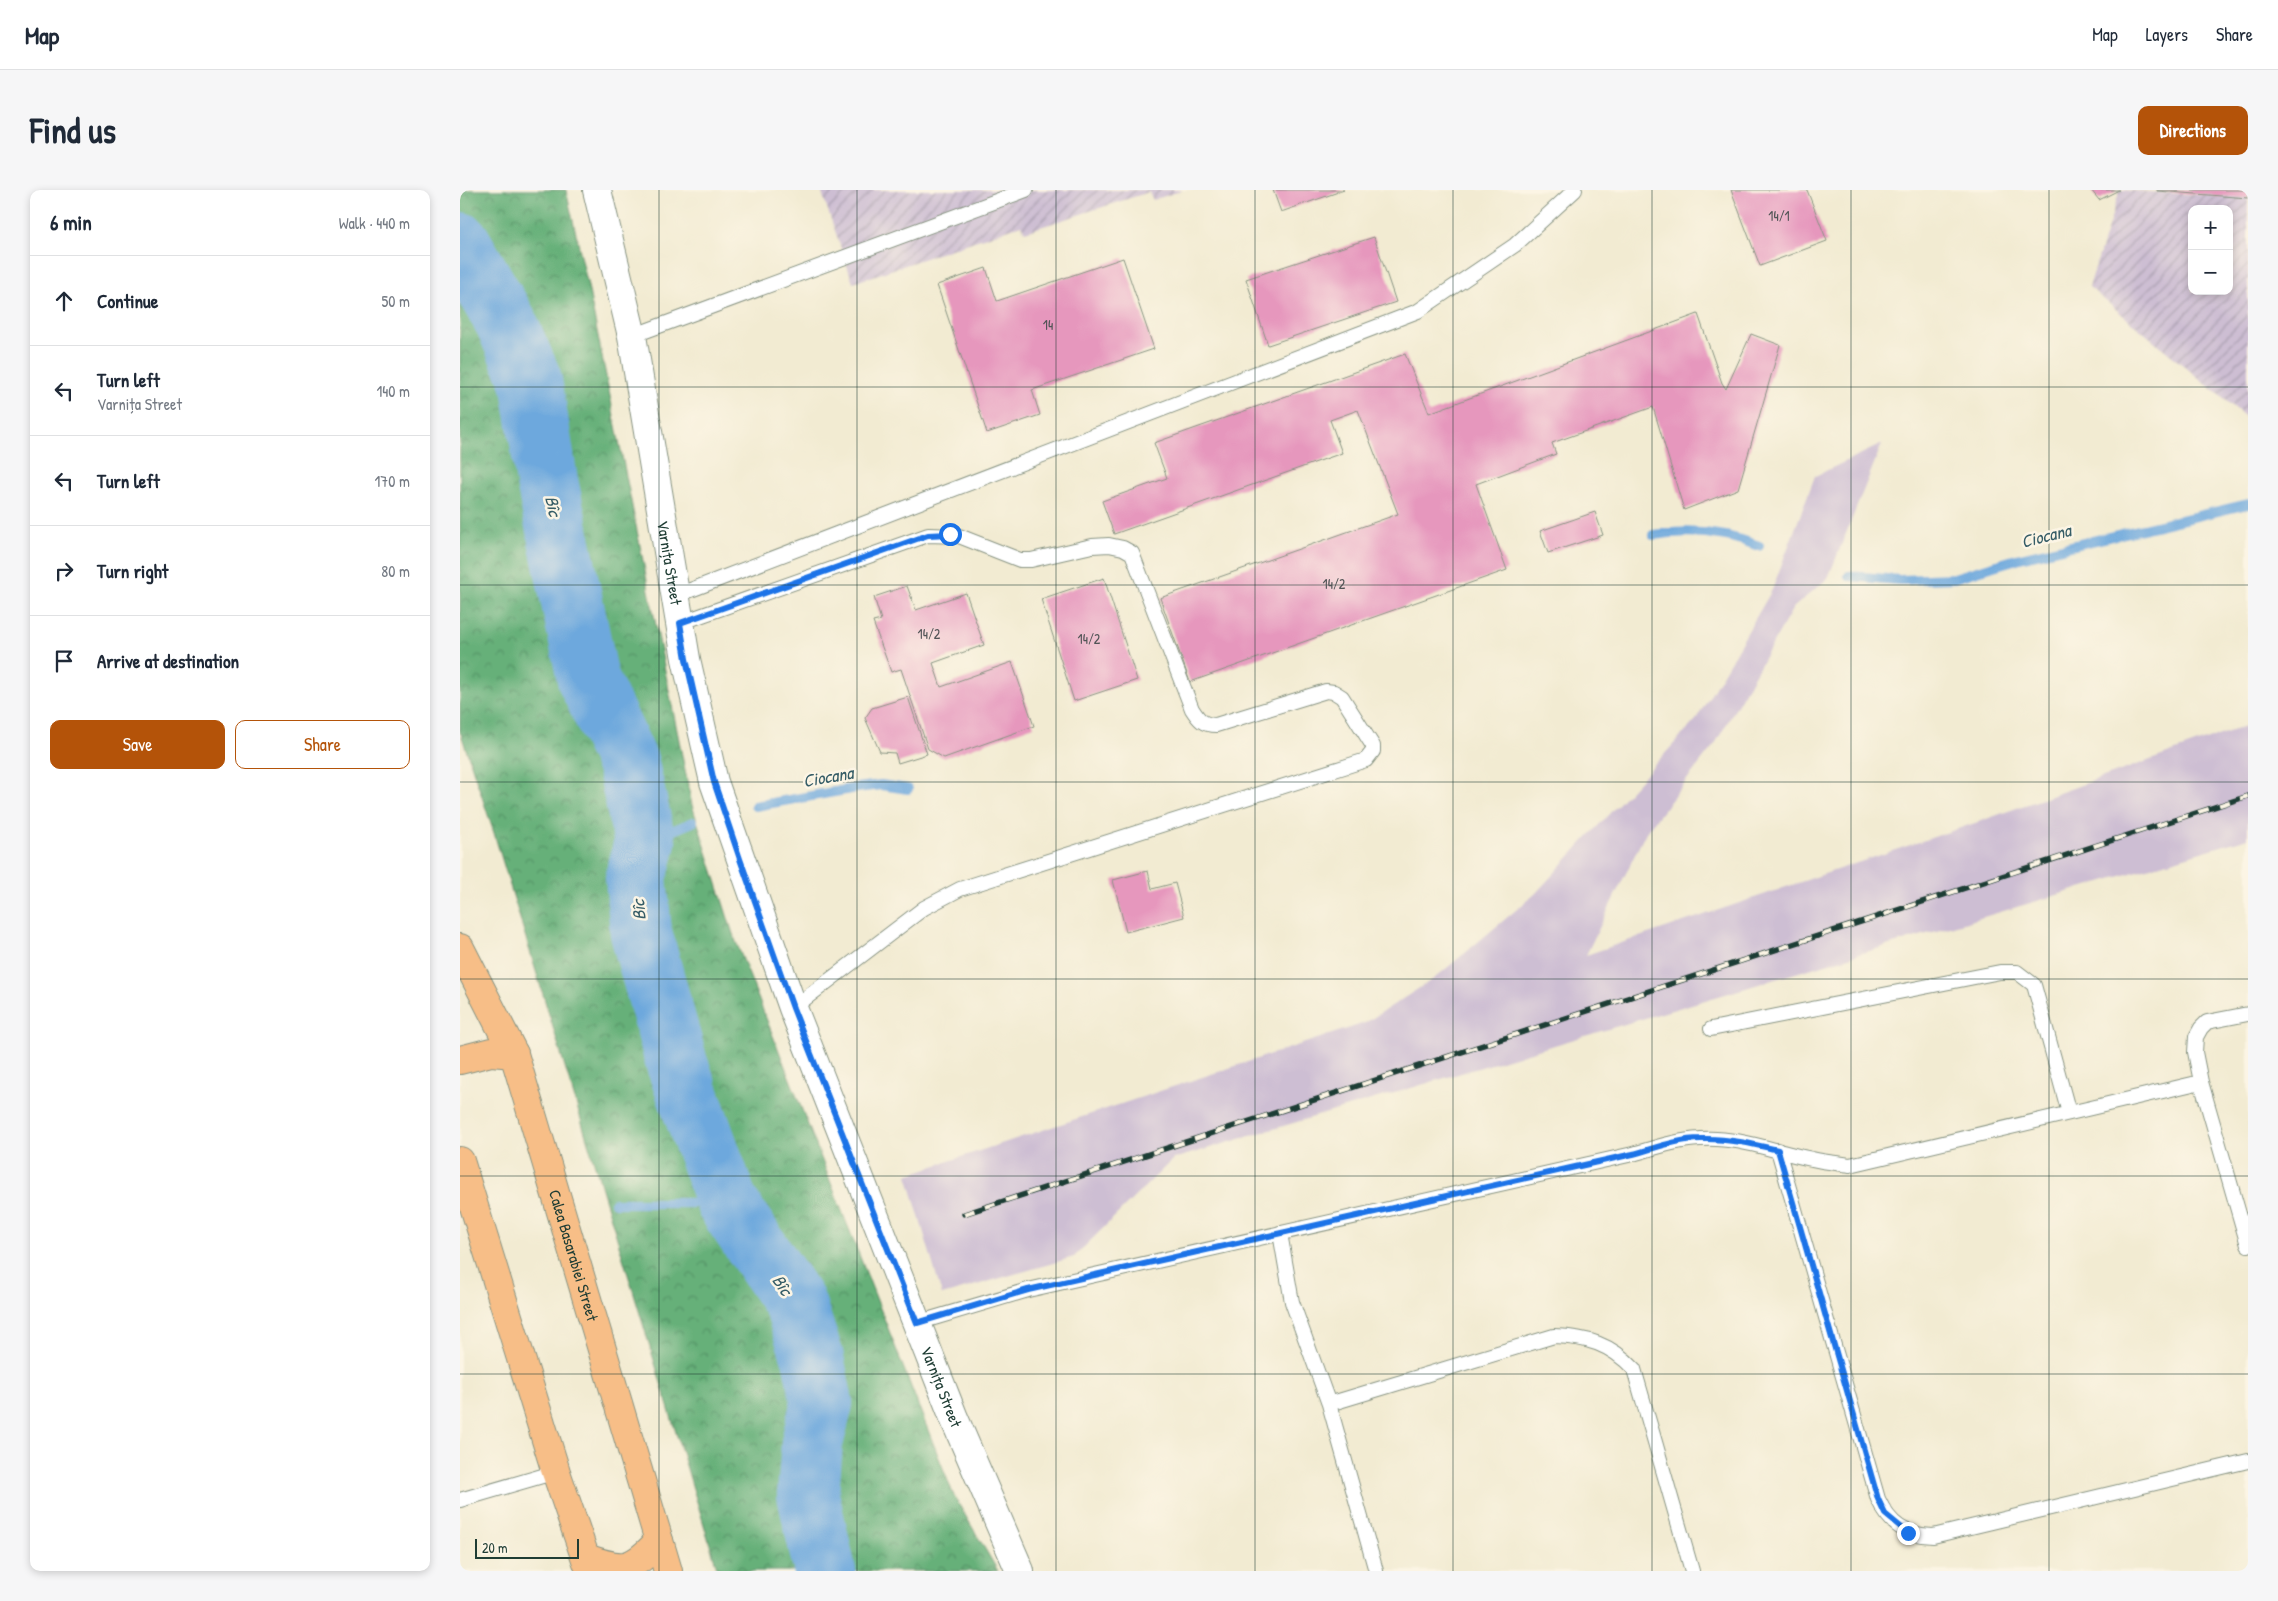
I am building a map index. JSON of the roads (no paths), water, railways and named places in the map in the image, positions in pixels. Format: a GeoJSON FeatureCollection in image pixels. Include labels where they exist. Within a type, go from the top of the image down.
{"type":"FeatureCollection","features":[{"type":"Feature","properties":{"kind":"main road","name":"Calea Basarabiei Street"},"geometry":{"type":"LineString","coordinates":[[460,948],[514,1054],[668,1571]]}},
{"type":"Feature","properties":{"kind":"main road"},"geometry":{"type":"LineString","coordinates":[[460,1060],[491,1052],[514,1054]]}},
{"type":"Feature","properties":{"kind":"main road"},"geometry":{"type":"LineString","coordinates":[[460,1164],[556,1472],[588,1564],[622,1569],[634,1565],[659,1541]]}},
{"type":"Feature","properties":{"kind":"street","name":"Varnița Street"},"geometry":{"type":"LineString","coordinates":[[597,190],[632,336],[686,659],[714,782],[793,1008],[954,1418],[1020,1571]]}},
{"type":"Feature","properties":{"kind":"lane"},"geometry":{"type":"LineString","coordinates":[[632,336],[1026,190]]}},
{"type":"Feature","properties":{"kind":"lane"},"geometry":{"type":"LineString","coordinates":[[675,596],[1418,311],[1515,245],[1575,190]]}},
{"type":"Feature","properties":{"kind":"lane"},"geometry":{"type":"LineString","coordinates":[[680,623],[928,535],[959,536],[1020,560],[1031,560],[1092,546],[1109,545],[1123,548],[1132,553],[1192,709],[1199,720],[1206,725],[1216,725],[1326,691],[1334,692],[1342,697],[1374,746],[1373,751],[1366,760],[960,889],[924,908],[793,1008]]}},
{"type":"Feature","properties":{"kind":"lane"},"geometry":{"type":"LineString","coordinates":[[1711,1029],[2000,972],[2017,972],[2034,985],[2069,1113]]}},
{"type":"Feature","properties":{"kind":"lane"},"geometry":{"type":"LineString","coordinates":[[2248,1014],[2207,1022],[2200,1028],[2196,1037],[2195,1052],[2201,1082],[2248,1245]]}},
{"type":"Feature","properties":{"kind":"lane"},"geometry":{"type":"LineString","coordinates":[[917,1323],[1028,1290],[1633,1154],[1679,1142],[1701,1138],[1722,1139],[1778,1150],[1811,1159],[1850,1165],[2201,1082]]}},
{"type":"Feature","properties":{"kind":"lane"},"geometry":{"type":"LineString","coordinates":[[1778,1150],[1878,1499],[1885,1514],[1908,1533],[1933,1536],[2248,1462]]}},
{"type":"Feature","properties":{"kind":"lane"},"geometry":{"type":"LineString","coordinates":[[1280,1233],[1292,1302],[1329,1404],[1376,1571]]}},
{"type":"Feature","properties":{"kind":"lane"},"geometry":{"type":"LineString","coordinates":[[1329,1404],[1554,1336],[1574,1337],[1600,1344],[1621,1355],[1634,1369],[1692,1571]]}},
{"type":"Feature","properties":{"kind":"lane"},"geometry":{"type":"LineString","coordinates":[[460,1500],[556,1472]]}},
{"type":"Feature","properties":{"kind":"waterway","name":"Bîc"},"geometry":{"type":"LineString","coordinates":[[460,243],[506,322],[531,380],[547,481],[588,679],[628,764],[645,842],[636,878],[641,933],[677,1064],[727,1203],[795,1304],[813,1358],[822,1403],[812,1443],[808,1495],[825,1571]]}},
{"type":"Feature","properties":{"kind":"waterway","name":"Ciocana"},"geometry":{"type":"LineString","coordinates":[[1849,576],[1900,580],[1954,578],[2020,558],[2248,504]]}},
{"type":"Feature","properties":{"kind":"waterway","name":"Ciocana"},"geometry":{"type":"LineString","coordinates":[[1653,535],[1680,532],[1707,533],[1746,541],[1759,546]]}},
{"type":"Feature","properties":{"kind":"waterway","name":"Ciocana"},"geometry":{"type":"LineString","coordinates":[[755,806],[881,785],[908,789]]}},
{"type":"Feature","properties":{"kind":"waterway","name":"Ciocana"},"geometry":{"type":"LineString","coordinates":[[645,842],[693,822]]}},
{"type":"Feature","properties":{"kind":"waterway"},"geometry":{"type":"LineString","coordinates":[[615,1203],[727,1203]]}},
{"type":"Feature","properties":{"kind":"railway"},"geometry":{"type":"LineString","coordinates":[[964,1214],[2248,796]]}}]}
